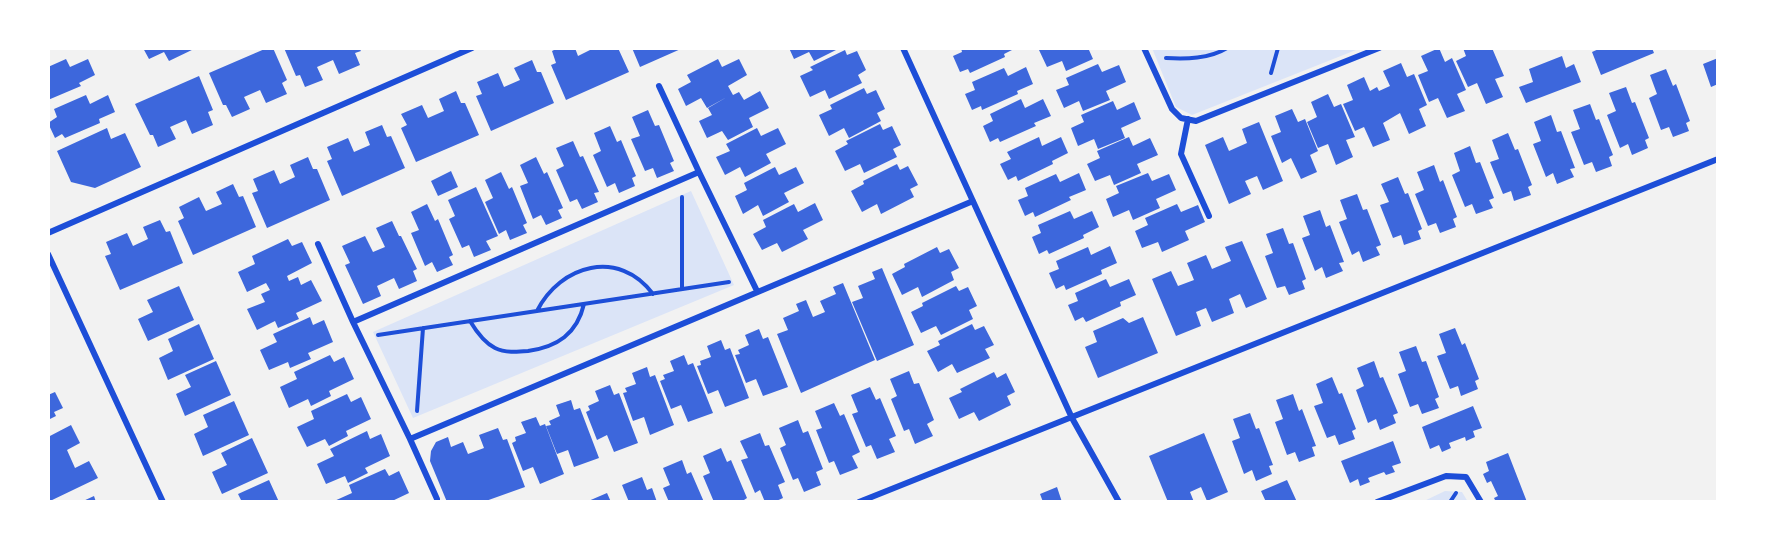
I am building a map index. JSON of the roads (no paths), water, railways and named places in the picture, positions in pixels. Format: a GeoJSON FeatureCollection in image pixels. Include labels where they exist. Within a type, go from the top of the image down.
{"type":"FeatureCollection","features":[{"type":"Feature","properties":{"kind":"street"},"geometry":{"type":"LineString","coordinates":[[48,232],[472,48]]}},
{"type":"Feature","properties":{"kind":"street"},"geometry":{"type":"LineString","coordinates":[[903,48],[1071,418],[1119,502]]}},
{"type":"Feature","properties":{"kind":"street"},"geometry":{"type":"LineString","coordinates":[[1145,50],[1172,109],[1181,118],[1196,121],[1378,48]]}},
{"type":"Feature","properties":{"kind":"street"},"geometry":{"type":"LineString","coordinates":[[659,86],[757,291]]}},
{"type":"Feature","properties":{"kind":"street"},"geometry":{"type":"LineString","coordinates":[[1188,119],[1181,154],[1209,216]]}},
{"type":"Feature","properties":{"kind":"street"},"geometry":{"type":"LineString","coordinates":[[859,502],[1718,159]]}},
{"type":"Feature","properties":{"kind":"street"},"geometry":{"type":"LineString","coordinates":[[353,322],[699,172]]}},
{"type":"Feature","properties":{"kind":"street"},"geometry":{"type":"LineString","coordinates":[[413,438],[973,201]]}},
{"type":"Feature","properties":{"kind":"street"},"geometry":{"type":"LineString","coordinates":[[318,244],[353,322],[413,438],[437,499]]}},
{"type":"Feature","properties":{"kind":"street"},"geometry":{"type":"LineString","coordinates":[[48,254],[164,502]]}},
{"type":"Feature","properties":{"kind":"street"},"geometry":{"type":"LineString","coordinates":[[1377,502],[1446,476],[1466,477],[1481,502]]}}]}
